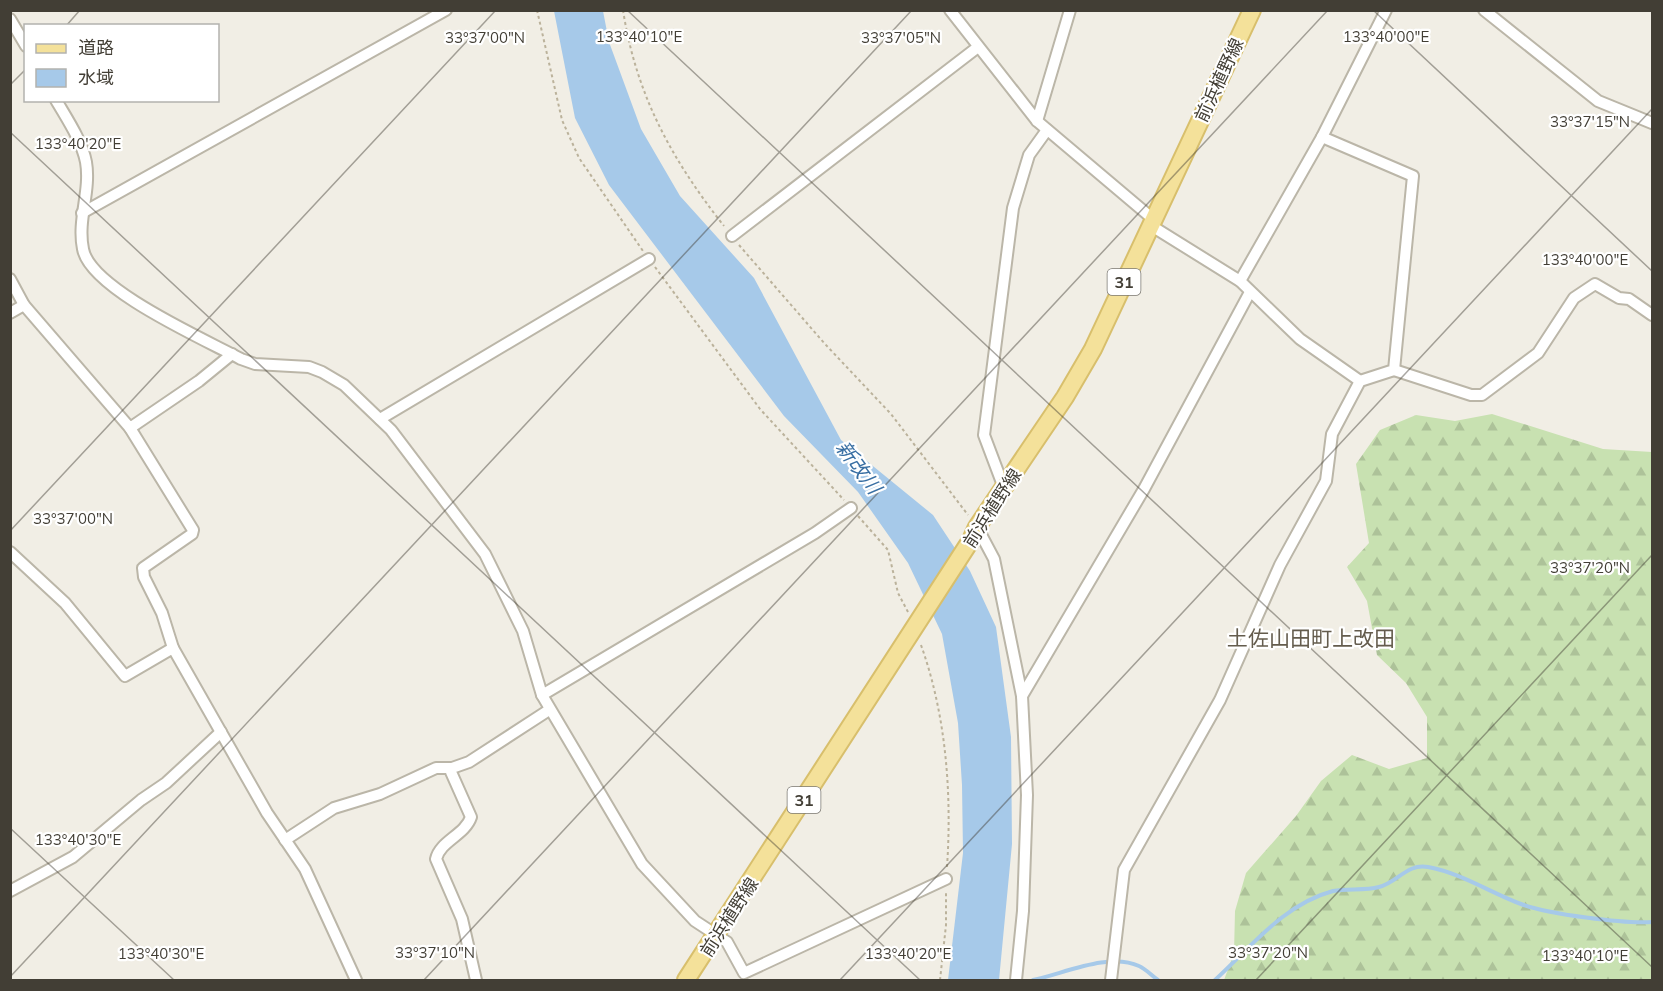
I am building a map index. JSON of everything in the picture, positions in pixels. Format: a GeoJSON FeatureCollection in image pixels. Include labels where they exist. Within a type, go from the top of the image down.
{"type":"FeatureCollection","features":[{"type":"Feature","properties":{"kind":"main road","name":"前浜植野線"},"geometry":{"type":"LineString","coordinates":[[686,981],[1093,349],[1252,10]]}},
{"type":"Feature","properties":{"kind":"street"},"geometry":{"type":"LineString","coordinates":[[82,213],[446,10]]}},
{"type":"Feature","properties":{"kind":"street"},"geometry":{"type":"LineString","coordinates":[[950,10],[1036,121],[1152,222],[1240,281],[1300,339],[1360,381]]}},
{"type":"Feature","properties":{"kind":"street"},"geometry":{"type":"LineString","coordinates":[[1036,121],[1070,10]]}},
{"type":"Feature","properties":{"kind":"street"},"geometry":{"type":"LineString","coordinates":[[1240,281],[1322,137],[1386,10]]}},
{"type":"Feature","properties":{"kind":"street"},"geometry":{"type":"LineString","coordinates":[[1484,10],[1598,101],[1653,123]]}},
{"type":"Feature","properties":{"kind":"street"},"geometry":{"type":"LineString","coordinates":[[10,19],[24,43]]}},
{"type":"Feature","properties":{"kind":"street"},"geometry":{"type":"LineString","coordinates":[[732,236],[978,47]]}},
{"type":"Feature","properties":{"kind":"street"},"geometry":{"type":"LineString","coordinates":[[57,102],[86,162],[81,233],[83,252],[88,262],[113,287],[144,308],[255,364],[309,367],[322,372],[344,385],[380,419],[443,495],[485,554],[523,631],[542,695],[549,710],[646,870],[695,921],[727,942],[744,973],[946,879]]}},
{"type":"Feature","properties":{"kind":"street"},"geometry":{"type":"LineString","coordinates":[[1004,488],[984,435],[1013,208],[1029,155],[1047,130]]}},
{"type":"Feature","properties":{"kind":"street"},"geometry":{"type":"LineString","coordinates":[[1322,137],[1413,176],[1394,370]]}},
{"type":"Feature","properties":{"kind":"street"},"geometry":{"type":"LineString","coordinates":[[380,419],[649,259]]}},
{"type":"Feature","properties":{"kind":"street"},"geometry":{"type":"LineString","coordinates":[[10,279],[24,305],[130,428],[193,530],[192,534],[143,568],[144,578],[162,614],[173,648],[285,840],[305,869],[356,981]]}},
{"type":"Feature","properties":{"kind":"street"},"geometry":{"type":"LineString","coordinates":[[1111,981],[1124,870],[1220,700],[1280,565],[1326,481],[1332,434],[1360,381],[1394,370],[1471,395],[1482,395],[1538,353],[1574,298],[1595,284],[1619,298],[1629,298],[1653,315]]}},
{"type":"Feature","properties":{"kind":"street"},"geometry":{"type":"LineString","coordinates":[[1022,696],[1144,489],[1250,292]]}},
{"type":"Feature","properties":{"kind":"street"},"geometry":{"type":"LineString","coordinates":[[10,313],[24,305]]}},
{"type":"Feature","properties":{"kind":"street"},"geometry":{"type":"LineString","coordinates":[[130,428],[232,354]]}},
{"type":"Feature","properties":{"kind":"street"},"geometry":{"type":"LineString","coordinates":[[542,695],[815,533],[851,508]]}},
{"type":"Feature","properties":{"kind":"street"},"geometry":{"type":"LineString","coordinates":[[974,533],[994,559],[1022,696],[1027,795],[1023,911],[1016,981]]}},
{"type":"Feature","properties":{"kind":"street"},"geometry":{"type":"LineString","coordinates":[[10,552],[65,603],[125,676],[173,648]]}},
{"type":"Feature","properties":{"kind":"street"},"geometry":{"type":"LineString","coordinates":[[285,840],[334,808],[380,794],[428,771],[452,768],[469,762],[549,710]]}},
{"type":"Feature","properties":{"kind":"street"},"geometry":{"type":"LineString","coordinates":[[10,891],[73,857],[141,800],[166,783],[221,732]]}},
{"type":"Feature","properties":{"kind":"street"},"geometry":{"type":"LineString","coordinates":[[452,768],[451,772],[471,817],[468,827],[438,852],[436,859],[462,919],[476,981]]}},
{"type":"Feature","properties":{"kind":"path"},"geometry":{"type":"LineString","coordinates":[[537,10],[562,120],[579,158],[649,259],[760,409],[888,550],[898,593],[917,622],[940,707],[950,829],[946,879],[946,926],[940,981]]}},
{"type":"Feature","properties":{"kind":"path"},"geometry":{"type":"LineString","coordinates":[[623,10],[627,35],[644,94],[666,144],[703,199],[732,236],[825,344],[891,414],[974,533]]}},
{"type":"Feature","properties":{"kind":"green space"},"geometry":{"type":"Polygon","coordinates":[[[1492,414],[1603,449],[1652,452],[1652,980],[1224,980],[1234,953],[1235,911],[1246,873],[1296,816],[1321,781],[1352,755],[1389,769],[1427,758],[1427,717],[1406,683],[1377,655],[1367,601],[1347,567],[1369,543],[1356,464],[1380,430],[1416,415],[1455,421],[1492,414]]]}},
{"type":"Feature","properties":{"kind":"water","name":"新改川"},"geometry":{"type":"Polygon","coordinates":[[[554,11],[603,11],[609,42],[641,129],[680,196],[754,278],[841,440],[933,515],[970,571],[996,627],[1011,737],[1012,844],[999,980],[948,980],[963,853],[962,785],[958,723],[942,634],[908,563],[858,492],[784,416],[609,185],[575,118],[554,11]]]}},
{"type":"Feature","properties":{"kind":"waterway"},"geometry":{"type":"LineString","coordinates":[[1215,980],[1269,928],[1315,897],[1333,891],[1379,887],[1414,868],[1421,867],[1452,874],[1533,908],[1605,920],[1652,922]]}},
{"type":"Feature","properties":{"kind":"waterway"},"geometry":{"type":"LineString","coordinates":[[1033,980],[1114,961],[1139,966],[1158,980]]}},
{"type":"Feature","properties":{"kind":"district","name":"土佐山田町上改田"},"geometry":{"type":"Point","coordinates":[1311,638]}}]}
